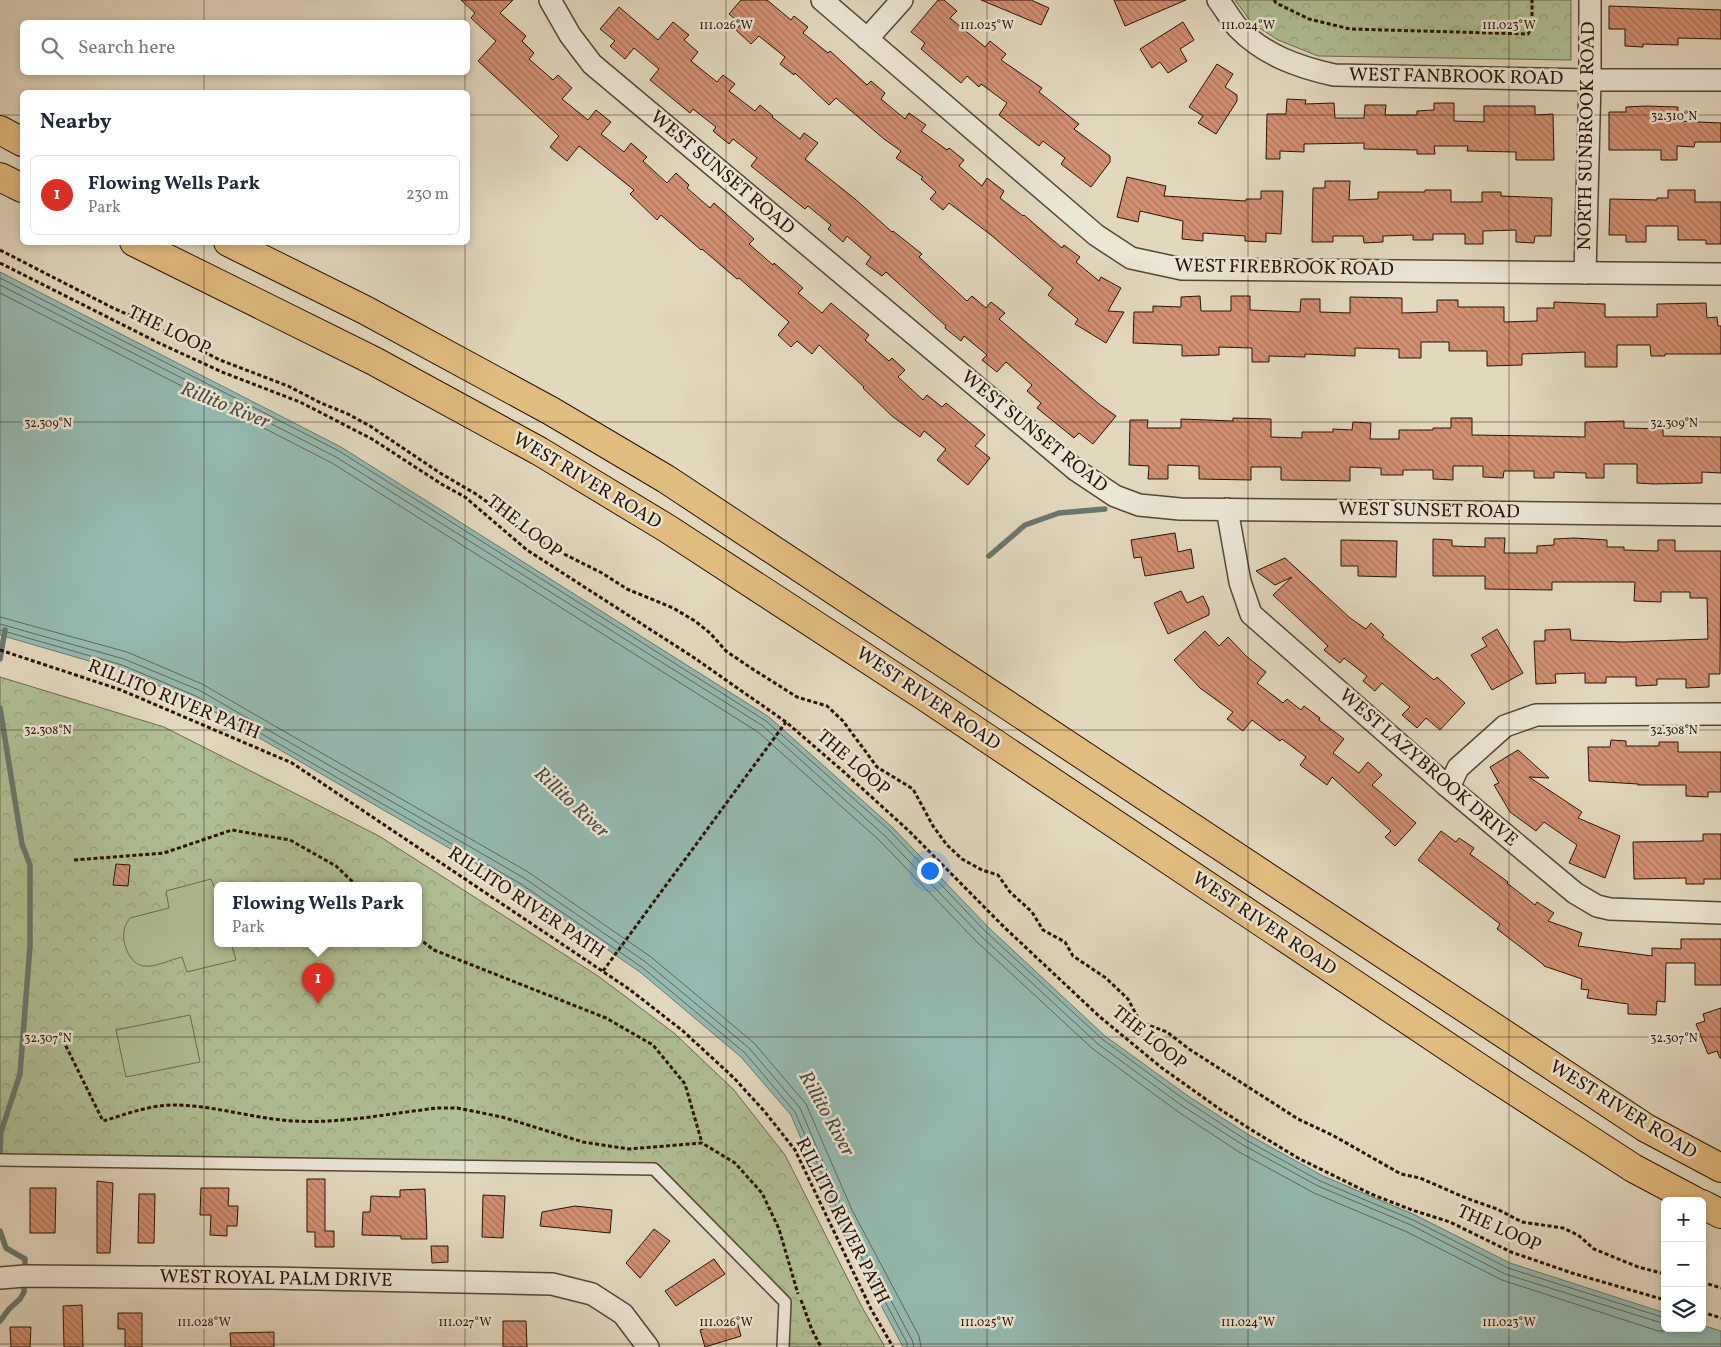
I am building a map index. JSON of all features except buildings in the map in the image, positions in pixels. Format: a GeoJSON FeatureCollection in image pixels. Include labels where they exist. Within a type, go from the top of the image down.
{"type":"FeatureCollection","features":[{"type":"Feature","properties":{"kind":"main road"},"geometry":{"type":"LineString","coordinates":[[0,130],[20,141]]}},
{"type":"Feature","properties":{"kind":"main road"},"geometry":{"type":"LineString","coordinates":[[0,177],[20,187]]}},
{"type":"Feature","properties":{"kind":"main road","name":"WEST RIVER ROAD"},"geometry":{"type":"LineString","coordinates":[[140,245],[374,361],[539,451],[668,529],[916,691],[1633,1168],[1687,1197]]}},
{"type":"Feature","properties":{"kind":"main road","name":"WEST RIVER ROAD"},"geometry":{"type":"LineString","coordinates":[[234,245],[374,314],[551,411],[666,479],[1646,1128],[1721,1168]]}},
{"type":"Feature","properties":{"kind":"main road"},"geometry":{"type":"LineString","coordinates":[[1109,820],[1133,789]]}},
{"type":"Feature","properties":{"kind":"main road"},"geometry":{"type":"LineString","coordinates":[[1706,1206],[1721,1214]]}},
{"type":"Feature","properties":{"kind":"street","name":"WEST SUNSET ROAD"},"geometry":{"type":"LineString","coordinates":[[550,0],[570,35],[592,64],[1076,470],[1115,496],[1139,505],[1180,509],[1721,514]]}},
{"type":"Feature","properties":{"kind":"street","name":"WEST FIREBROOK ROAD"},"geometry":{"type":"LineString","coordinates":[[822,0],[1096,235],[1131,258],[1182,269],[1721,274]]}},
{"type":"Feature","properties":{"kind":"street"},"geometry":{"type":"LineString","coordinates":[[867,39],[902,0]]}},
{"type":"Feature","properties":{"kind":"street","name":"WEST FANBROOK ROAD"},"geometry":{"type":"LineString","coordinates":[[1218,0],[1238,28],[1260,48],[1312,70],[1334,75],[1590,80],[1721,80]]}},
{"type":"Feature","properties":{"kind":"street","name":"NORTH SUNBROOK ROAD"},"geometry":{"type":"LineString","coordinates":[[1585,272],[1590,0]]}},
{"type":"Feature","properties":{"kind":"street","name":"WEST LAZYBROOK DRIVE"},"geometry":{"type":"LineString","coordinates":[[1227,509],[1240,582],[1251,614],[1447,786],[1575,893],[1597,906],[1610,909],[1721,913]]}},
{"type":"Feature","properties":{"kind":"street"},"geometry":{"type":"LineString","coordinates":[[1447,786],[1451,783],[1458,768],[1505,726],[1536,715],[1721,714]]}},
{"type":"Feature","properties":{"kind":"street","name":"WEST ROYAL PALM DRIVE"},"geometry":{"type":"LineString","coordinates":[[0,1278],[25,1276],[268,1278],[552,1284],[592,1294],[623,1314],[648,1347]]}},
{"type":"Feature","properties":{"kind":"lane"},"geometry":{"type":"LineString","coordinates":[[0,1160],[654,1169],[785,1302],[783,1347]]}},
{"type":"Feature","properties":{"kind":"path"},"geometry":{"type":"LineString","coordinates":[[1274,0],[1276,3],[1309,19],[1350,29],[1481,34],[1528,34],[1532,27],[1532,0]]}},
{"type":"Feature","properties":{"kind":"path"},"geometry":{"type":"LineString","coordinates":[[0,250],[220,360],[288,386],[370,426],[440,473],[476,494],[500,511],[526,535],[602,573],[627,589],[673,608],[710,633],[726,651],[751,668],[797,697],[827,706],[843,721],[876,767],[913,789],[933,826],[947,845],[962,859],[982,870],[998,875],[1010,892],[1032,912],[1043,930],[1065,942],[1073,956],[1106,978],[1128,999],[1140,1022],[1167,1032],[1189,1049],[1298,1119],[1334,1136],[1401,1174],[1420,1178],[1443,1187],[1466,1198],[1497,1209],[1522,1222],[1563,1228],[1578,1235],[1594,1249],[1638,1267],[1661,1273]]}},
{"type":"Feature","properties":{"kind":"path","name":"THE LOOP"},"geometry":{"type":"LineString","coordinates":[[0,264],[222,372],[300,402],[372,439],[443,485],[465,496],[526,550],[693,657],[786,722],[909,831],[1004,927],[1100,1017],[1162,1068],[1221,1110],[1298,1158],[1371,1194],[1450,1222],[1511,1252],[1572,1273],[1661,1299]]}},
{"type":"Feature","properties":{"kind":"path","name":"RILLITO RIVER PATH"},"geometry":{"type":"LineString","coordinates":[[0,650],[121,690],[292,763],[604,971],[683,1031],[752,1098],[795,1150],[871,1309],[893,1347]]}},
{"type":"Feature","properties":{"kind":"path"},"geometry":{"type":"LineString","coordinates":[[604,971],[786,722]]}},
{"type":"Feature","properties":{"kind":"path"},"geometry":{"type":"LineString","coordinates":[[74,860],[164,853],[232,830],[290,840],[336,866],[353,882]]}},
{"type":"Feature","properties":{"kind":"path"},"geometry":{"type":"LineString","coordinates":[[422,941],[434,950],[606,1018],[653,1046],[685,1084],[702,1143]]}},
{"type":"Feature","properties":{"kind":"path"},"geometry":{"type":"LineString","coordinates":[[60,1034],[103,1121],[141,1109],[176,1104],[293,1121],[323,1121],[438,1108],[457,1108],[502,1117],[583,1142],[629,1149],[702,1143],[735,1164],[762,1193],[779,1229],[792,1278],[812,1330],[822,1347]]}},
{"type":"Feature","properties":{"kind":"path"},"geometry":{"type":"LineString","coordinates":[[1706,1283],[1721,1288]]}},
{"type":"Feature","properties":{"kind":"path"},"geometry":{"type":"LineString","coordinates":[[1706,1313],[1721,1318]]}},
{"type":"Feature","properties":{"kind":"green space"},"geometry":{"type":"Polygon","coordinates":[[[1235,0],[1571,0],[1571,60],[1318,56],[1278,40],[1252,23],[1235,0]]]}},
{"type":"Feature","properties":{"kind":"green space"},"geometry":{"type":"Polygon","coordinates":[[[0,677],[164,727],[379,836],[598,976],[674,1033],[733,1089],[785,1155],[863,1309],[885,1347],[788,1347],[790,1299],[656,1164],[0,1158],[0,677]]]}},
{"type":"Feature","properties":{"kind":"green space"},"geometry":{"type":"Polygon","coordinates":[[[211,879],[214,887],[214,947],[232,947],[236,960],[187,972],[182,957],[158,965],[144,966],[135,962],[128,954],[124,943],[125,926],[130,918],[169,908],[166,891],[211,879]]]}},
{"type":"Feature","properties":{"kind":"green space"},"geometry":{"type":"Polygon","coordinates":[[[190,1015],[200,1062],[126,1077],[116,1030],[190,1015]]]}},
{"type":"Feature","properties":{"kind":"water","name":"Rillito River"},"geometry":{"type":"Polygon","coordinates":[[[0,272],[341,447],[769,717],[892,827],[989,928],[1105,1036],[1188,1096],[1249,1135],[1323,1176],[1415,1215],[1510,1263],[1661,1312],[1661,1332],[1706,1332],[1706,1326],[1721,1331],[1721,1347],[903,1347],[835,1218],[791,1115],[741,1057],[640,972],[518,888],[194,700],[120,670],[0,635],[0,272]]]}},
{"type":"Feature","properties":{"kind":"waterway"},"geometry":{"type":"LineString","coordinates":[[989,556],[1025,525],[1059,513],[1105,509]]}},
{"type":"Feature","properties":{"kind":"waterway"},"geometry":{"type":"LineString","coordinates":[[0,659],[5,630]]}},
{"type":"Feature","properties":{"kind":"waterway"},"geometry":{"type":"LineString","coordinates":[[0,708],[22,844],[30,865],[30,946],[20,1074],[1,1132],[0,1152]]}},
{"type":"Feature","properties":{"kind":"waterway"},"geometry":{"type":"LineString","coordinates":[[0,1231],[6,1248],[25,1259],[24,1292],[0,1321]]}},
{"type":"Feature","properties":{"kind":"place","name":"Flowing Wells Park"},"geometry":{"type":"Point","coordinates":[318,1004]}}]}
